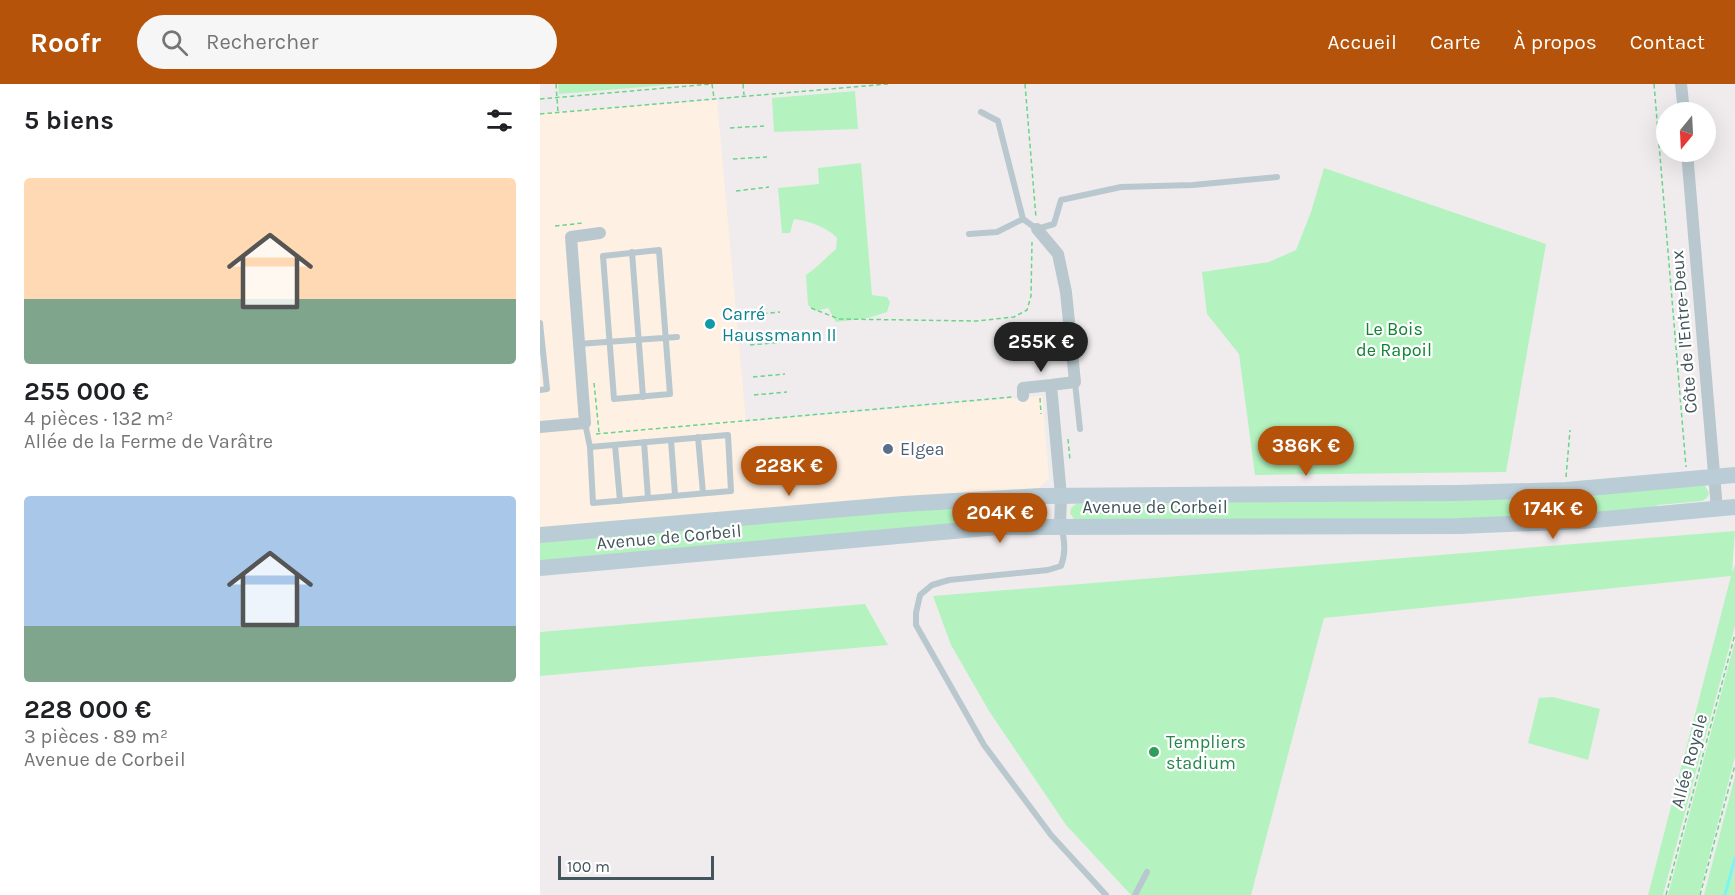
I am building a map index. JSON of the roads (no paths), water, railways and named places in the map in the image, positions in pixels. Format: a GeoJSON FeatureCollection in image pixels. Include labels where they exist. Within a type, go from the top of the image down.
{"type":"FeatureCollection","features":[{"type":"Feature","properties":{"kind":"main road","name":"Avenue de Corbeil"},"geometry":{"type":"LineString","coordinates":[[540,535],[903,504],[1060,496],[1457,494],[1566,490],[1735,475]]}},
{"type":"Feature","properties":{"kind":"main road","name":"Avenue de Corbeil"},"geometry":{"type":"LineString","coordinates":[[540,568],[998,527],[1460,526],[1583,521],[1735,507]]}},
{"type":"Feature","properties":{"kind":"street"},"geometry":{"type":"LineString","coordinates":[[1681,84],[1682,102]]}},
{"type":"Feature","properties":{"kind":"street","name":"Côte de l'Entre-Deux"},"geometry":{"type":"LineString","coordinates":[[1688,162],[1717,509]]}},
{"type":"Feature","properties":{"kind":"street"},"geometry":{"type":"LineString","coordinates":[[1023,396],[1023,388],[1051,389],[1075,382],[1066,292],[1058,254],[1037,229]]}},
{"type":"Feature","properties":{"kind":"street"},"geometry":{"type":"LineString","coordinates":[[540,427],[586,429],[571,237],[600,233]]}},
{"type":"Feature","properties":{"kind":"street"},"geometry":{"type":"LineString","coordinates":[[1051,389],[1060,496],[1060,527]]}},
{"type":"Feature","properties":{"kind":"lane"},"geometry":{"type":"LineString","coordinates":[[981,112],[998,121],[1023,219],[1037,229],[1054,224],[1061,200],[1121,187],[1193,185],[1276,177]]}},
{"type":"Feature","properties":{"kind":"lane"},"geometry":{"type":"LineString","coordinates":[[969,234],[997,232],[1023,219]]}},
{"type":"Feature","properties":{"kind":"lane"},"geometry":{"type":"LineString","coordinates":[[659,250],[666,338],[670,394],[614,399],[603,256],[659,250]]}},
{"type":"Feature","properties":{"kind":"lane"},"geometry":{"type":"LineString","coordinates":[[632,252],[643,397]]}},
{"type":"Feature","properties":{"kind":"lane"},"geometry":{"type":"LineString","coordinates":[[540,323],[547,389],[540,390]]}},
{"type":"Feature","properties":{"kind":"lane"},"geometry":{"type":"LineString","coordinates":[[578,344],[677,337]]}},
{"type":"Feature","properties":{"kind":"lane"},"geometry":{"type":"LineString","coordinates":[[1075,382],[1080,429]]}},
{"type":"Feature","properties":{"kind":"lane"},"geometry":{"type":"LineString","coordinates":[[586,429],[590,447],[594,503],[731,491],[728,435],[590,447]]}},
{"type":"Feature","properties":{"kind":"lane"},"geometry":{"type":"LineString","coordinates":[[698,437],[703,493]]}},
{"type":"Feature","properties":{"kind":"lane"},"geometry":{"type":"LineString","coordinates":[[671,440],[675,495]]}},
{"type":"Feature","properties":{"kind":"lane"},"geometry":{"type":"LineString","coordinates":[[644,442],[648,498]]}},
{"type":"Feature","properties":{"kind":"lane"},"geometry":{"type":"LineString","coordinates":[[615,445],[620,501]]}},
{"type":"Feature","properties":{"kind":"lane"},"geometry":{"type":"LineString","coordinates":[[1060,527],[1065,539],[1061,566],[1048,570],[949,580],[932,585],[920,596],[916,625],[984,745],[1051,835],[1106,895]]}},
{"type":"Feature","properties":{"kind":"lane"},"geometry":{"type":"LineString","coordinates":[[1135,895],[1147,872]]}},
{"type":"Feature","properties":{"kind":"waterway"},"geometry":{"type":"LineString","coordinates":[[1725,895],[1735,858]]}},
{"type":"Feature","properties":{"kind":"place","name":"Carré Haussmann II"},"geometry":{"type":"Point","coordinates":[710,324]}},
{"type":"Feature","properties":{"kind":"place","name":"Elgea"},"geometry":{"type":"Point","coordinates":[888,449]}},
{"type":"Feature","properties":{"kind":"place","name":"Templiers stadium"},"geometry":{"type":"Point","coordinates":[1154,752]}},
{"type":"Feature","properties":{"kind":"park label","name":"Le Bois de Rapoil"},"geometry":{"type":"Point","coordinates":[1394,339]}}]}
